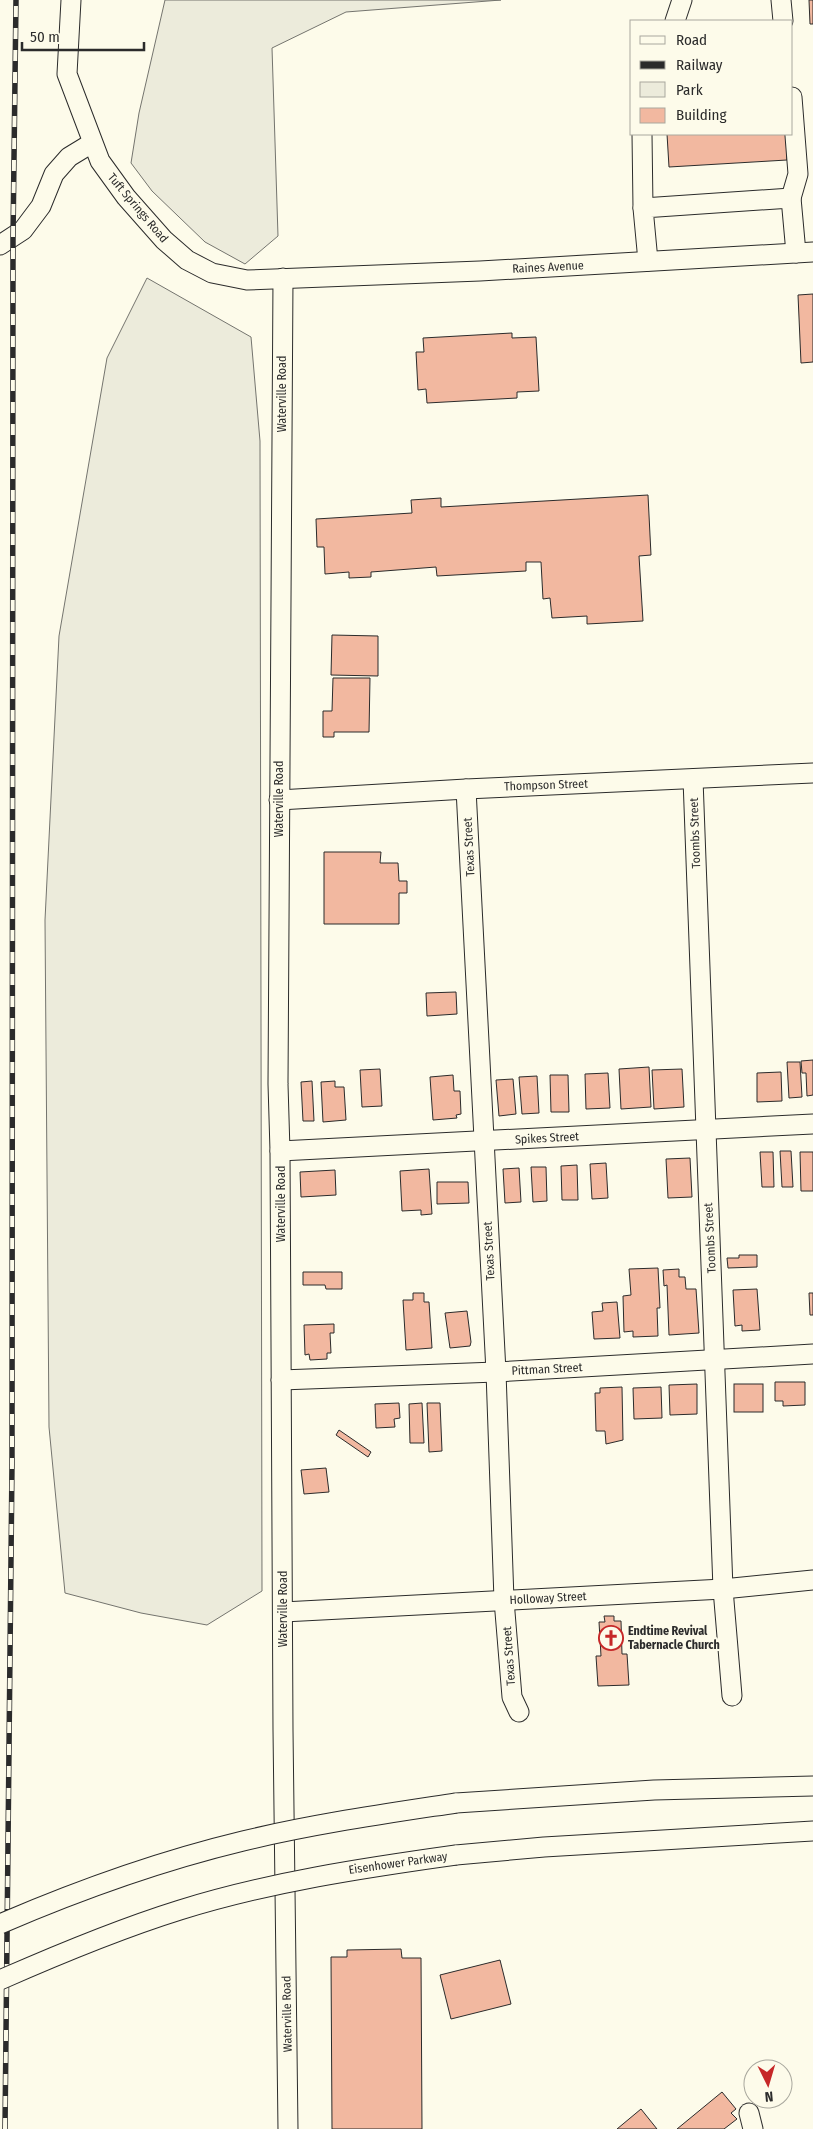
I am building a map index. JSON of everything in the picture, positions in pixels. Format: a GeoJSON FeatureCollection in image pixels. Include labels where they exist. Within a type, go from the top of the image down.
{"type":"FeatureCollection","features":[{"type":"Feature","properties":{"kind":"street","name":"Tuft Springs Road"},"geometry":{"type":"LineString","coordinates":[[71,0],[67,74],[100,161],[126,197],[164,240],[187,260],[212,273],[228,278],[247,280],[283,278]]}},
{"type":"Feature","properties":{"kind":"street"},"geometry":{"type":"LineString","coordinates":[[675,20],[682,0]]}},
{"type":"Feature","properties":{"kind":"street"},"geometry":{"type":"LineString","coordinates":[[781,0],[784,20]]}},
{"type":"Feature","properties":{"kind":"street"},"geometry":{"type":"LineString","coordinates":[[793,111],[798,174],[791,198],[804,252]]}},
{"type":"Feature","properties":{"kind":"street"},"geometry":{"type":"LineString","coordinates":[[642,135],[643,208],[648,261]]}},
{"type":"Feature","properties":{"kind":"street"},"geometry":{"type":"LineString","coordinates":[[0,245],[23,230],[41,206],[54,174],[69,157],[92,143]]}},
{"type":"Feature","properties":{"kind":"street"},"geometry":{"type":"LineString","coordinates":[[643,208],[791,198]]}},
{"type":"Feature","properties":{"kind":"street","name":"Raines Avenue"},"geometry":{"type":"LineString","coordinates":[[283,278],[480,271],[804,252]]}},
{"type":"Feature","properties":{"kind":"street","name":"Waterville Road"},"geometry":{"type":"LineString","coordinates":[[283,278],[278,1084],[288,2129]]}},
{"type":"Feature","properties":{"kind":"street","name":"Thompson Street"},"geometry":{"type":"LineString","coordinates":[[279,800],[466,789],[813,773]]}},
{"type":"Feature","properties":{"kind":"street","name":"Toombs Street"},"geometry":{"type":"LineString","coordinates":[[692,779],[716,1359],[723,1589],[732,1696]]}},
{"type":"Feature","properties":{"kind":"street","name":"Texas Street"},"geometry":{"type":"LineString","coordinates":[[466,789],[496,1372],[504,1600],[512,1697],[519,1712]]}},
{"type":"Feature","properties":{"kind":"street","name":"Spikes Street"},"geometry":{"type":"LineString","coordinates":[[280,1151],[813,1124]]}},
{"type":"Feature","properties":{"kind":"street","name":"Pittman Street"},"geometry":{"type":"LineString","coordinates":[[281,1380],[496,1372],[813,1354]]}},
{"type":"Feature","properties":{"kind":"street","name":"Holloway Street"},"geometry":{"type":"LineString","coordinates":[[283,1612],[723,1589],[813,1580]]}},
{"type":"Feature","properties":{"kind":"street"},"geometry":{"type":"LineString","coordinates":[[0,1924],[48,1904],[154,1865],[242,1841],[340,1820],[456,1804],[654,1790],[813,1786]]}},
{"type":"Feature","properties":{"kind":"street","name":"Eisenhower Parkway"},"geometry":{"type":"LineString","coordinates":[[0,1980],[73,1948],[182,1909],[296,1880],[456,1855],[813,1831]]}},
{"type":"Feature","properties":{"kind":"green space"},"geometry":{"type":"Polygon","coordinates":[[[165,0],[501,0],[346,12],[272,48],[278,236],[245,264],[205,242],[152,191],[131,163],[139,113],[165,0]]]}},
{"type":"Feature","properties":{"kind":"green space"},"geometry":{"type":"Polygon","coordinates":[[[147,278],[251,337],[260,441],[262,1591],[207,1625],[141,1613],[65,1593],[49,1427],[45,920],[59,636],[107,358],[147,278]]]}},
{"type":"Feature","properties":{"kind":"building"},"geometry":{"type":"Polygon","coordinates":[[[809,0],[813,0],[813,24],[810,24],[809,0]]]}},
{"type":"Feature","properties":{"kind":"building"},"geometry":{"type":"Polygon","coordinates":[[[667,135],[786,135],[787,160],[669,167],[667,135]]]}},
{"type":"Feature","properties":{"kind":"building"},"geometry":{"type":"Polygon","coordinates":[[[813,294],[813,362],[801,363],[798,295],[813,294]]]}},
{"type":"Feature","properties":{"kind":"building"},"geometry":{"type":"Polygon","coordinates":[[[512,333],[512,338],[536,337],[539,391],[517,392],[517,398],[427,403],[426,389],[418,390],[416,352],[424,352],[423,338],[512,333]]]}},
{"type":"Feature","properties":{"kind":"building"},"geometry":{"type":"Polygon","coordinates":[[[648,495],[651,555],[639,556],[643,621],[587,624],[587,616],[552,618],[550,598],[543,599],[541,562],[526,562],[526,571],[437,576],[436,567],[371,572],[371,577],[349,578],[349,572],[325,574],[324,547],[317,547],[316,519],[412,513],[411,500],[441,498],[441,507],[648,495]]]}},
{"type":"Feature","properties":{"kind":"building"},"geometry":{"type":"Polygon","coordinates":[[[332,635],[378,636],[378,676],[331,675],[332,635]]]}},
{"type":"Feature","properties":{"kind":"building"},"geometry":{"type":"Polygon","coordinates":[[[333,678],[370,678],[369,732],[334,732],[334,737],[323,737],[323,711],[332,711],[333,678]]]}},
{"type":"Feature","properties":{"kind":"building"},"geometry":{"type":"Polygon","coordinates":[[[324,852],[381,852],[380,863],[398,863],[399,881],[407,881],[407,893],[399,893],[399,924],[324,924],[324,852]]]}},
{"type":"Feature","properties":{"kind":"building"},"geometry":{"type":"Polygon","coordinates":[[[456,992],[457,1014],[427,1016],[426,993],[456,992]]]}},
{"type":"Feature","properties":{"kind":"building"},"geometry":{"type":"Polygon","coordinates":[[[813,1060],[813,1095],[807,1096],[806,1073],[802,1073],[801,1061],[813,1060]]]}},
{"type":"Feature","properties":{"kind":"building"},"geometry":{"type":"Polygon","coordinates":[[[787,1062],[800,1062],[802,1097],[789,1098],[787,1062]]]}},
{"type":"Feature","properties":{"kind":"building"},"geometry":{"type":"Polygon","coordinates":[[[649,1067],[651,1107],[621,1109],[619,1069],[649,1067]]]}},
{"type":"Feature","properties":{"kind":"building"},"geometry":{"type":"Polygon","coordinates":[[[380,1069],[382,1106],[362,1107],[360,1070],[380,1069]]]}},
{"type":"Feature","properties":{"kind":"building"},"geometry":{"type":"Polygon","coordinates":[[[682,1069],[684,1107],[654,1109],[652,1070],[682,1069]]]}},
{"type":"Feature","properties":{"kind":"building"},"geometry":{"type":"Polygon","coordinates":[[[781,1072],[782,1101],[757,1102],[757,1073],[781,1072]]]}},
{"type":"Feature","properties":{"kind":"building"},"geometry":{"type":"Polygon","coordinates":[[[608,1073],[610,1108],[586,1109],[585,1074],[608,1073]]]}},
{"type":"Feature","properties":{"kind":"building"},"geometry":{"type":"Polygon","coordinates":[[[453,1075],[454,1091],[460,1091],[461,1114],[456,1115],[457,1118],[433,1120],[430,1077],[453,1075]]]}},
{"type":"Feature","properties":{"kind":"building"},"geometry":{"type":"Polygon","coordinates":[[[550,1075],[568,1075],[569,1112],[551,1112],[550,1075]]]}},
{"type":"Feature","properties":{"kind":"building"},"geometry":{"type":"Polygon","coordinates":[[[537,1076],[539,1113],[522,1114],[519,1077],[537,1076]]]}},
{"type":"Feature","properties":{"kind":"building"},"geometry":{"type":"Polygon","coordinates":[[[513,1079],[516,1114],[499,1116],[496,1080],[513,1079]]]}},
{"type":"Feature","properties":{"kind":"building"},"geometry":{"type":"Polygon","coordinates":[[[312,1081],[314,1121],[303,1121],[301,1082],[312,1081]]]}},
{"type":"Feature","properties":{"kind":"building"},"geometry":{"type":"Polygon","coordinates":[[[335,1081],[335,1087],[344,1087],[346,1120],[323,1122],[321,1082],[335,1081]]]}},
{"type":"Feature","properties":{"kind":"building"},"geometry":{"type":"Polygon","coordinates":[[[780,1151],[791,1151],[793,1187],[782,1187],[780,1151]]]}},
{"type":"Feature","properties":{"kind":"building"},"geometry":{"type":"Polygon","coordinates":[[[760,1152],[773,1152],[774,1187],[762,1187],[760,1152]]]}},
{"type":"Feature","properties":{"kind":"building"},"geometry":{"type":"Polygon","coordinates":[[[800,1152],[813,1152],[813,1191],[801,1191],[800,1152]]]}},
{"type":"Feature","properties":{"kind":"building"},"geometry":{"type":"Polygon","coordinates":[[[690,1158],[692,1197],[668,1198],[666,1159],[690,1158]]]}},
{"type":"Feature","properties":{"kind":"building"},"geometry":{"type":"Polygon","coordinates":[[[606,1163],[608,1198],[592,1199],[590,1164],[606,1163]]]}},
{"type":"Feature","properties":{"kind":"building"},"geometry":{"type":"Polygon","coordinates":[[[577,1165],[578,1200],[562,1200],[561,1166],[577,1165]]]}},
{"type":"Feature","properties":{"kind":"building"},"geometry":{"type":"Polygon","coordinates":[[[531,1167],[546,1167],[547,1201],[533,1202],[531,1167]]]}},
{"type":"Feature","properties":{"kind":"building"},"geometry":{"type":"Polygon","coordinates":[[[519,1168],[521,1202],[505,1203],[503,1169],[519,1168]]]}},
{"type":"Feature","properties":{"kind":"building"},"geometry":{"type":"Polygon","coordinates":[[[429,1169],[432,1214],[421,1215],[421,1210],[402,1211],[400,1171],[429,1169]]]}},
{"type":"Feature","properties":{"kind":"building"},"geometry":{"type":"Polygon","coordinates":[[[335,1170],[336,1195],[301,1197],[300,1172],[335,1170]]]}},
{"type":"Feature","properties":{"kind":"building"},"geometry":{"type":"Polygon","coordinates":[[[437,1182],[468,1182],[469,1203],[437,1204],[437,1182]]]}},
{"type":"Feature","properties":{"kind":"building"},"geometry":{"type":"Polygon","coordinates":[[[739,1255],[757,1255],[757,1267],[728,1268],[727,1258],[739,1258],[739,1255]]]}},
{"type":"Feature","properties":{"kind":"building"},"geometry":{"type":"Polygon","coordinates":[[[658,1268],[660,1308],[657,1308],[658,1336],[633,1337],[633,1331],[624,1332],[623,1296],[631,1295],[629,1269],[658,1268]]]}},
{"type":"Feature","properties":{"kind":"building"},"geometry":{"type":"Polygon","coordinates":[[[679,1269],[679,1277],[685,1277],[686,1289],[696,1289],[699,1333],[669,1335],[667,1285],[664,1286],[663,1270],[679,1269]]]}},
{"type":"Feature","properties":{"kind":"building"},"geometry":{"type":"Polygon","coordinates":[[[303,1272],[342,1272],[342,1289],[326,1289],[325,1285],[303,1285],[303,1272]]]}},
{"type":"Feature","properties":{"kind":"building"},"geometry":{"type":"Polygon","coordinates":[[[757,1289],[760,1330],[742,1331],[742,1325],[735,1326],[733,1290],[757,1289]]]}},
{"type":"Feature","properties":{"kind":"building"},"geometry":{"type":"Polygon","coordinates":[[[413,1293],[424,1293],[424,1302],[429,1302],[432,1348],[406,1350],[403,1300],[413,1300],[413,1293]]]}},
{"type":"Feature","properties":{"kind":"building"},"geometry":{"type":"Polygon","coordinates":[[[809,1293],[813,1293],[813,1315],[810,1315],[809,1293]]]}},
{"type":"Feature","properties":{"kind":"building"},"geometry":{"type":"Polygon","coordinates":[[[617,1302],[620,1338],[594,1339],[592,1312],[603,1311],[602,1303],[617,1302]]]}},
{"type":"Feature","properties":{"kind":"building"},"geometry":{"type":"Polygon","coordinates":[[[467,1311],[470,1346],[450,1348],[445,1313],[467,1311]]]}},
{"type":"Feature","properties":{"kind":"building"},"geometry":{"type":"Polygon","coordinates":[[[334,1324],[334,1333],[330,1333],[331,1353],[327,1353],[327,1359],[310,1360],[309,1354],[305,1355],[304,1325],[334,1324]]]}},
{"type":"Feature","properties":{"kind":"building"},"geometry":{"type":"Polygon","coordinates":[[[775,1382],[805,1382],[805,1405],[783,1406],[783,1401],[775,1401],[775,1382]]]}},
{"type":"Feature","properties":{"kind":"building"},"geometry":{"type":"Polygon","coordinates":[[[697,1384],[697,1414],[670,1415],[669,1385],[697,1384]]]}},
{"type":"Feature","properties":{"kind":"building"},"geometry":{"type":"Polygon","coordinates":[[[734,1384],[763,1384],[763,1412],[734,1412],[734,1384]]]}},
{"type":"Feature","properties":{"kind":"building"},"geometry":{"type":"Polygon","coordinates":[[[622,1387],[623,1440],[606,1444],[605,1431],[596,1431],[595,1393],[600,1393],[600,1388],[622,1387]]]}},
{"type":"Feature","properties":{"kind":"building"},"geometry":{"type":"Polygon","coordinates":[[[661,1387],[662,1418],[634,1419],[633,1388],[661,1387]]]}},
{"type":"Feature","properties":{"kind":"building"},"geometry":{"type":"Polygon","coordinates":[[[399,1403],[400,1418],[394,1419],[395,1427],[376,1428],[375,1404],[399,1403]]]}},
{"type":"Feature","properties":{"kind":"building"},"geometry":{"type":"Polygon","coordinates":[[[422,1403],[424,1443],[410,1443],[409,1404],[422,1403]]]}},
{"type":"Feature","properties":{"kind":"building"},"geometry":{"type":"Polygon","coordinates":[[[427,1403],[440,1403],[442,1451],[429,1452],[427,1403]]]}},
{"type":"Feature","properties":{"kind":"building"},"geometry":{"type":"Polygon","coordinates":[[[339,1430],[371,1452],[368,1457],[336,1435],[339,1430]]]}},
{"type":"Feature","properties":{"kind":"building"},"geometry":{"type":"Polygon","coordinates":[[[326,1468],[329,1492],[304,1494],[301,1470],[326,1468]]]}},
{"type":"Feature","properties":{"kind":"building","name":"Endtime Revival Tabernacle Church"},"geometry":{"type":"Polygon","coordinates":[[[604,1616],[614,1616],[614,1621],[621,1621],[622,1654],[627,1654],[629,1685],[598,1686],[596,1656],[601,1656],[599,1622],[605,1622],[604,1616]]]}},
{"type":"Feature","properties":{"kind":"building"},"geometry":{"type":"Polygon","coordinates":[[[401,1949],[402,1958],[421,1958],[422,2129],[332,2129],[331,1957],[347,1957],[347,1950],[401,1949]]]}},
{"type":"Feature","properties":{"kind":"building"},"geometry":{"type":"Polygon","coordinates":[[[500,1960],[511,2004],[451,2019],[440,1975],[500,1960]]]}},
{"type":"Feature","properties":{"kind":"building"},"geometry":{"type":"Polygon","coordinates":[[[722,2092],[736,2109],[731,2113],[737,2119],[724,2129],[677,2129],[722,2092]]]}},
{"type":"Feature","properties":{"kind":"building"},"geometry":{"type":"Polygon","coordinates":[[[641,2109],[657,2129],[617,2129],[641,2109]]]}},
{"type":"Feature","properties":{"kind":"railway"},"geometry":{"type":"LineString","coordinates":[[5,2129],[12,1464],[13,238],[16,0]]}},
{"type":"Feature","properties":{"kind":"place","name":"Endtime Revival Tabernacle Church"},"geometry":{"type":"Point","coordinates":[611,1638]}}]}
